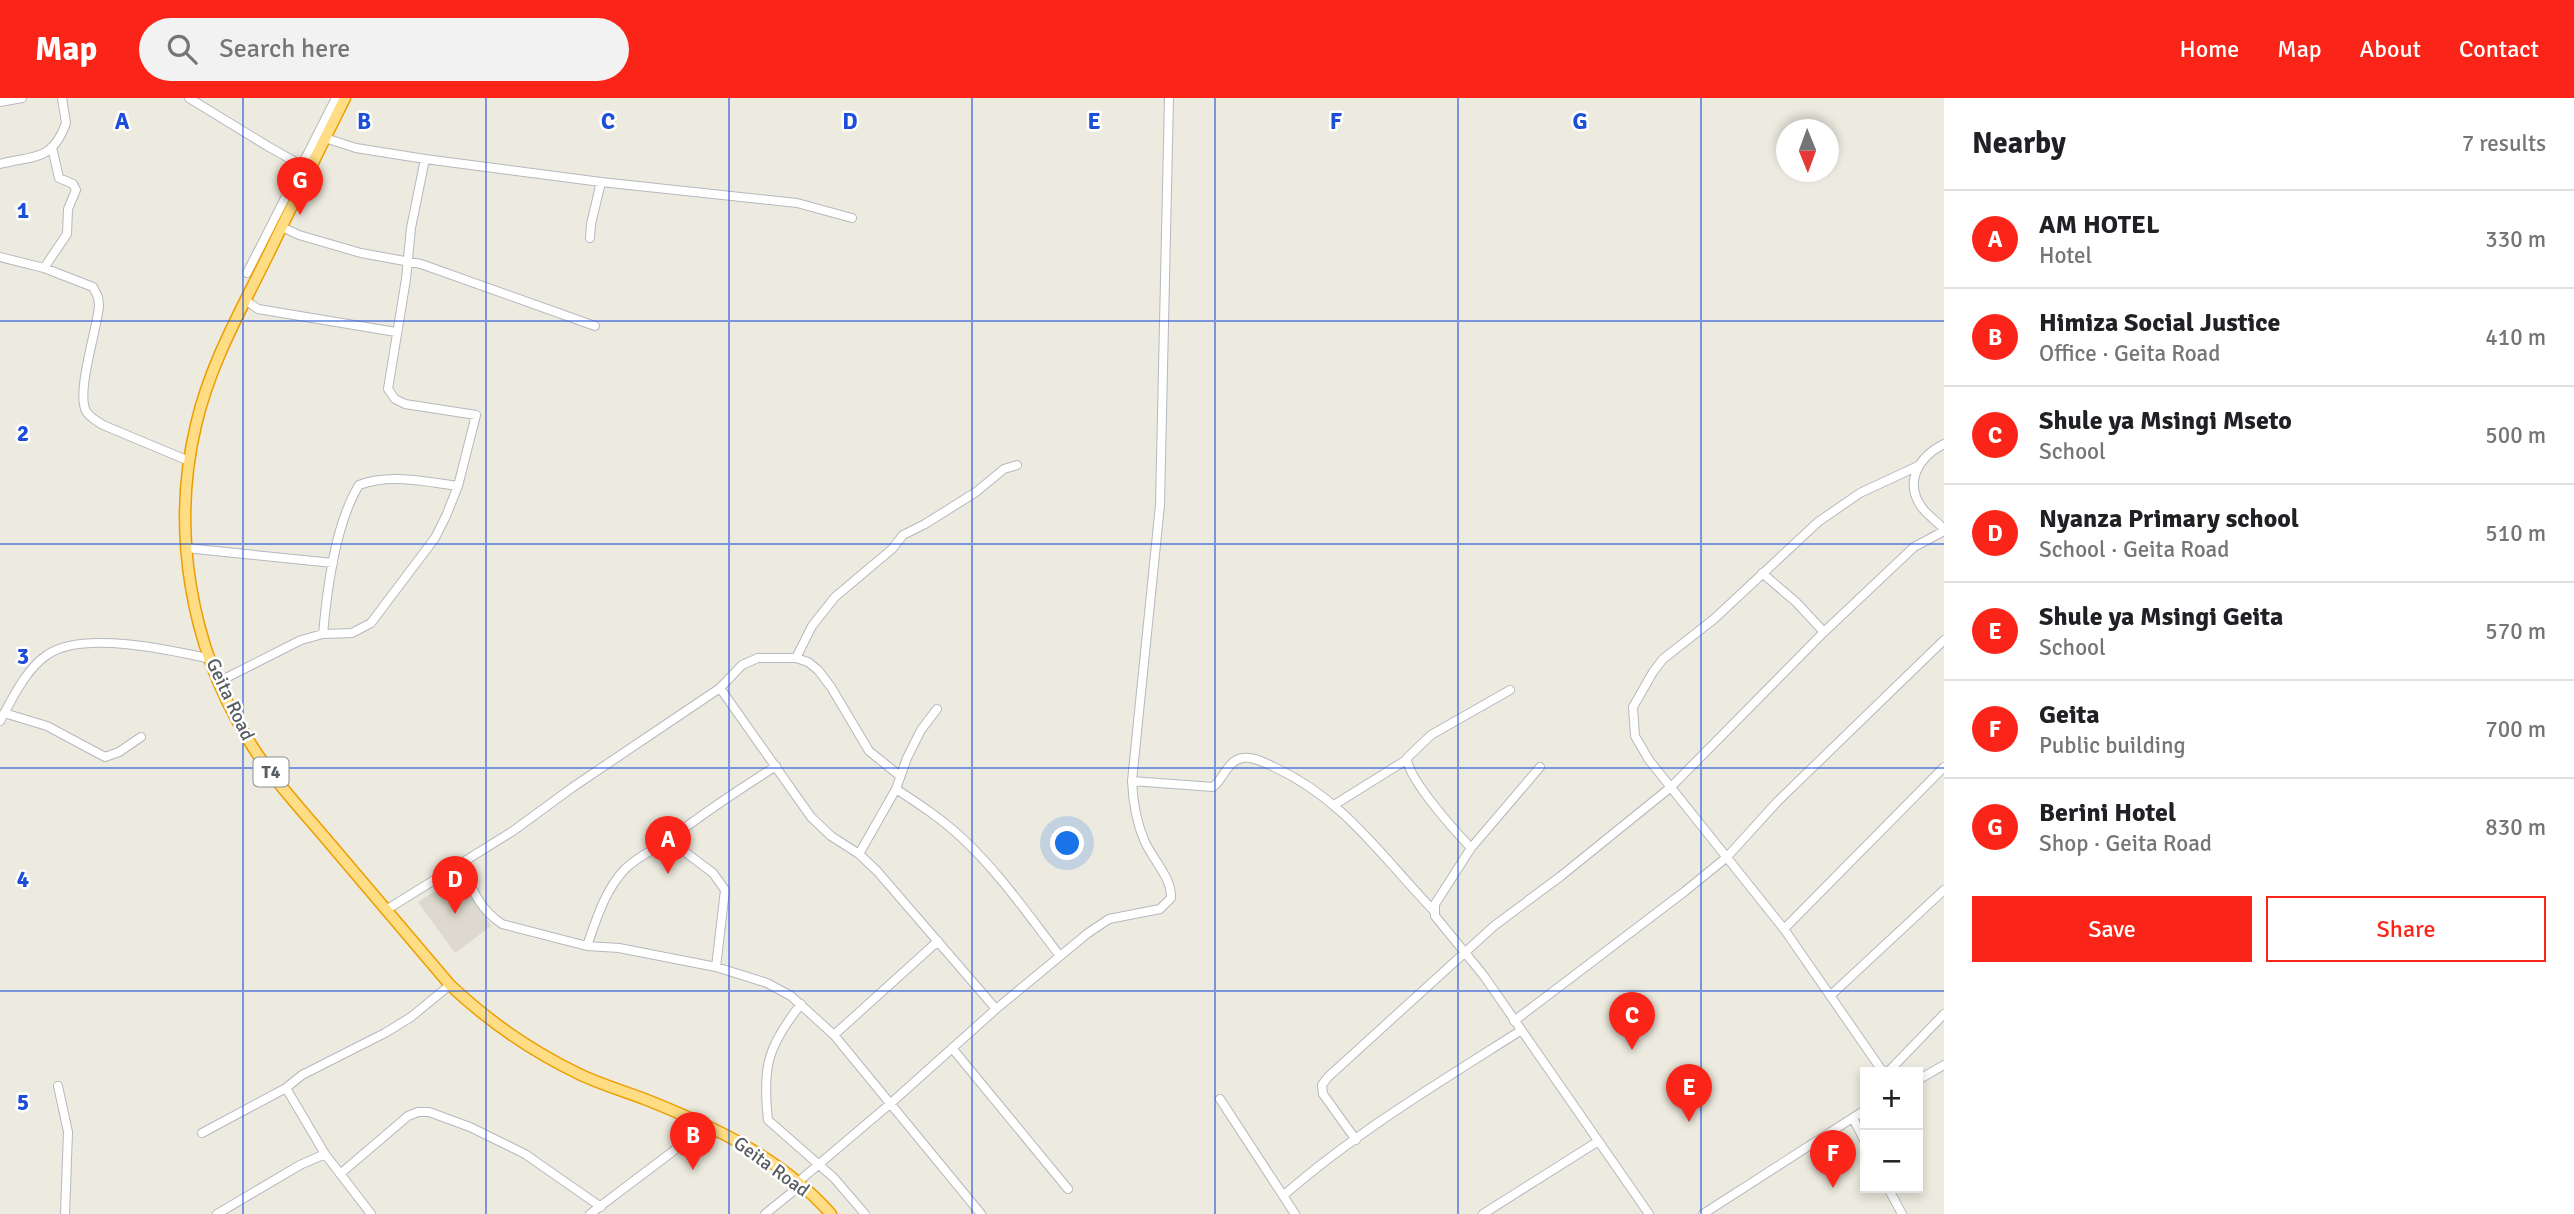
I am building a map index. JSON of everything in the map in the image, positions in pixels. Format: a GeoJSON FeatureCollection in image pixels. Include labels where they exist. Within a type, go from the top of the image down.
{"type":"FeatureCollection","features":[{"type":"Feature","properties":{"kind":"highway","name":"Geita Road"},"geometry":{"type":"LineString","coordinates":[[345,98],[245,300],[210,380],[196,424],[189,461],[184,533],[197,618],[220,681],[245,735],[269,770],[450,985],[477,1010],[502,1029],[579,1074],[706,1124],[760,1154],[799,1183],[831,1214]]}},
{"type":"Feature","properties":{"kind":"street"},"geometry":{"type":"LineString","coordinates":[[0,102],[22,98]]}},
{"type":"Feature","properties":{"kind":"street"},"geometry":{"type":"LineString","coordinates":[[0,164],[42,156],[52,148],[66,123],[62,98]]}},
{"type":"Feature","properties":{"kind":"street"},"geometry":{"type":"LineString","coordinates":[[189,98],[301,165]]}},
{"type":"Feature","properties":{"kind":"street"},"geometry":{"type":"LineString","coordinates":[[247,273],[336,98]]}},
{"type":"Feature","properties":{"kind":"street"},"geometry":{"type":"LineString","coordinates":[[765,1214],[996,1009],[1088,933],[1109,919],[1160,909],[1171,898],[1170,886],[1141,832],[1133,804],[1132,781],[1160,505],[1169,98]]}},
{"type":"Feature","properties":{"kind":"street"},"geometry":{"type":"LineString","coordinates":[[325,138],[356,148],[425,159],[601,182],[775,199],[852,218]]}},
{"type":"Feature","properties":{"kind":"street"},"geometry":{"type":"LineString","coordinates":[[44,268],[67,234],[68,209],[76,190],[73,184],[59,178],[52,148]]}},
{"type":"Feature","properties":{"kind":"street"},"geometry":{"type":"LineString","coordinates":[[220,681],[282,648],[323,634],[352,633],[371,623],[435,538],[458,486],[476,415],[414,406],[395,399],[388,385],[411,228],[425,159]]}},
{"type":"Feature","properties":{"kind":"street"},"geometry":{"type":"LineString","coordinates":[[590,238],[601,182]]}},
{"type":"Feature","properties":{"kind":"street"},"geometry":{"type":"LineString","coordinates":[[282,228],[353,251],[408,261],[594,327]]}},
{"type":"Feature","properties":{"kind":"street"},"geometry":{"type":"LineString","coordinates":[[0,257],[79,279],[93,287],[98,297],[98,317],[84,389],[86,410],[93,419],[103,425],[189,461]]}},
{"type":"Feature","properties":{"kind":"street"},"geometry":{"type":"LineString","coordinates":[[245,300],[258,309],[396,332]]}},
{"type":"Feature","properties":{"kind":"street"},"geometry":{"type":"LineString","coordinates":[[1356,1140],[1323,1094],[1322,1085],[1339,1066],[1494,926],[1671,787],[1824,632],[1914,547],[1944,530],[1923,509],[1915,495],[1914,473],[1929,453],[1944,444]]}},
{"type":"Feature","properties":{"kind":"street"},"geometry":{"type":"LineString","coordinates":[[796,657],[816,620],[835,597],[892,549],[903,535],[976,492],[1007,467],[1017,465]]}},
{"type":"Feature","properties":{"kind":"street"},"geometry":{"type":"LineString","coordinates":[[1880,1067],[1784,929],[1649,760],[1635,736],[1633,707],[1663,659],[1700,631],[1818,522],[1860,493],[1918,466]]}},
{"type":"Feature","properties":{"kind":"street"},"geometry":{"type":"LineString","coordinates":[[323,634],[333,563],[344,521],[359,485],[379,480],[408,480],[458,486]]}},
{"type":"Feature","properties":{"kind":"street"},"geometry":{"type":"LineString","coordinates":[[186,548],[333,563]]}},
{"type":"Feature","properties":{"kind":"street"},"geometry":{"type":"LineString","coordinates":[[1762,573],[1796,602],[1824,632]]}},
{"type":"Feature","properties":{"kind":"street"},"geometry":{"type":"LineString","coordinates":[[1514,1021],[1727,857],[1777,802],[1944,640]]}},
{"type":"Feature","properties":{"kind":"street"},"geometry":{"type":"LineString","coordinates":[[141,737],[119,752],[105,757],[47,726],[2,717],[40,660],[67,646],[92,643],[150,647],[211,659]]}},
{"type":"Feature","properties":{"kind":"street"},"geometry":{"type":"LineString","coordinates":[[386,910],[513,831],[720,688],[742,665],[751,660],[796,657],[808,662],[818,670],[869,751],[900,776]]}},
{"type":"Feature","properties":{"kind":"street"},"geometry":{"type":"LineString","coordinates":[[720,688],[811,817],[831,836],[859,854],[894,889],[996,1009]]}},
{"type":"Feature","properties":{"kind":"street"},"geometry":{"type":"LineString","coordinates":[[1334,805],[1406,760],[1430,735],[1510,690]]}},
{"type":"Feature","properties":{"kind":"street"},"geometry":{"type":"LineString","coordinates":[[859,854],[896,789],[921,730],[937,709]]}},
{"type":"Feature","properties":{"kind":"street"},"geometry":{"type":"LineString","coordinates":[[1132,781],[1213,787],[1229,766],[1240,758],[1247,758],[1284,771],[1334,805],[1368,835],[1434,911],[1648,1214]]}},
{"type":"Feature","properties":{"kind":"street"},"geometry":{"type":"LineString","coordinates":[[1406,760],[1435,805],[1471,848]]}},
{"type":"Feature","properties":{"kind":"street"},"geometry":{"type":"LineString","coordinates":[[587,946],[606,897],[624,870],[776,766]]}},
{"type":"Feature","properties":{"kind":"street"},"geometry":{"type":"LineString","coordinates":[[1434,911],[1446,886],[1471,848],[1540,767]]}},
{"type":"Feature","properties":{"kind":"street"},"geometry":{"type":"LineString","coordinates":[[1784,929],[1944,767]]}},
{"type":"Feature","properties":{"kind":"street"},"geometry":{"type":"LineString","coordinates":[[896,789],[965,840],[1060,956]]}},
{"type":"Feature","properties":{"kind":"street"},"geometry":{"type":"LineString","coordinates":[[677,835],[681,849],[713,873],[725,890],[716,967]]}},
{"type":"Feature","properties":{"kind":"street"},"geometry":{"type":"LineString","coordinates":[[461,864],[477,900],[496,920],[512,928],[587,946],[619,948],[716,967],[767,983],[801,1004],[834,1035],[981,1214]]}},
{"type":"Feature","properties":{"kind":"street"},"geometry":{"type":"LineString","coordinates":[[1831,995],[1944,890]]}},
{"type":"Feature","properties":{"kind":"street"},"geometry":{"type":"LineString","coordinates":[[834,1035],[938,941]]}},
{"type":"Feature","properties":{"kind":"street"},"geometry":{"type":"LineString","coordinates":[[202,1133],[286,1088],[302,1075],[385,1033],[411,1017],[450,985]]}},
{"type":"Feature","properties":{"kind":"street"},"geometry":{"type":"LineString","coordinates":[[801,1004],[776,1038],[768,1057],[770,1124],[819,1164],[865,1214]]}},
{"type":"Feature","properties":{"kind":"street"},"geometry":{"type":"LineString","coordinates":[[1893,1067],[1944,1014]]}},
{"type":"Feature","properties":{"kind":"street"},"geometry":{"type":"LineString","coordinates":[[1284,1195],[1408,1103],[1521,1031]]}},
{"type":"Feature","properties":{"kind":"street"},"geometry":{"type":"LineString","coordinates":[[952,1048],[1068,1189]]}},
{"type":"Feature","properties":{"kind":"street"},"geometry":{"type":"LineString","coordinates":[[1923,1077],[1944,1065]]}},
{"type":"Feature","properties":{"kind":"street"},"geometry":{"type":"LineString","coordinates":[[58,1086],[68,1132],[65,1214]]}},
{"type":"Feature","properties":{"kind":"street"},"geometry":{"type":"LineString","coordinates":[[286,1088],[325,1154],[371,1214]]}},
{"type":"Feature","properties":{"kind":"street"},"geometry":{"type":"LineString","coordinates":[[1220,1099],[1295,1214]]}},
{"type":"Feature","properties":{"kind":"street"},"geometry":{"type":"LineString","coordinates":[[340,1174],[408,1116],[429,1111],[525,1154],[601,1207]]}},
{"type":"Feature","properties":{"kind":"street"},"geometry":{"type":"LineString","coordinates":[[1703,1214],[1860,1113]]}},
{"type":"Feature","properties":{"kind":"street"},"geometry":{"type":"LineString","coordinates":[[1853,1118],[1860,1132]]}},
{"type":"Feature","properties":{"kind":"street"},"geometry":{"type":"LineString","coordinates":[[590,1214],[706,1124]]}},
{"type":"Feature","properties":{"kind":"street"},"geometry":{"type":"LineString","coordinates":[[1483,1214],[1597,1142]]}},
{"type":"Feature","properties":{"kind":"street"},"geometry":{"type":"LineString","coordinates":[[217,1214],[300,1165],[325,1154]]}},
{"type":"Feature","properties":{"kind":"street"},"geometry":{"type":"LineString","coordinates":[[1891,1193],[1902,1214]]}},
{"type":"Feature","properties":{"kind":"shaded area"},"geometry":{"type":"Polygon","coordinates":[[[460,875],[491,926],[455,953],[418,902],[460,875]]]}},
{"type":"Feature","properties":{"kind":"place","name":"Berini Hotel"},"geometry":{"type":"Point","coordinates":[300,215]}},
{"type":"Feature","properties":{"kind":"place","name":"AM HOTEL"},"geometry":{"type":"Point","coordinates":[668,874]}},
{"type":"Feature","properties":{"kind":"place","name":"Nyanza Primary school"},"geometry":{"type":"Point","coordinates":[455,914]}},
{"type":"Feature","properties":{"kind":"place","name":"Shule ya Msingi Mseto"},"geometry":{"type":"Point","coordinates":[1632,1050]}},
{"type":"Feature","properties":{"kind":"place","name":"Shule ya Msingi Geita"},"geometry":{"type":"Point","coordinates":[1689,1122]}},
{"type":"Feature","properties":{"kind":"place","name":"Himiza Social Justice"},"geometry":{"type":"Point","coordinates":[693,1170]}},
{"type":"Feature","properties":{"kind":"place","name":"Geita"},"geometry":{"type":"Point","coordinates":[1833,1188]}}]}
